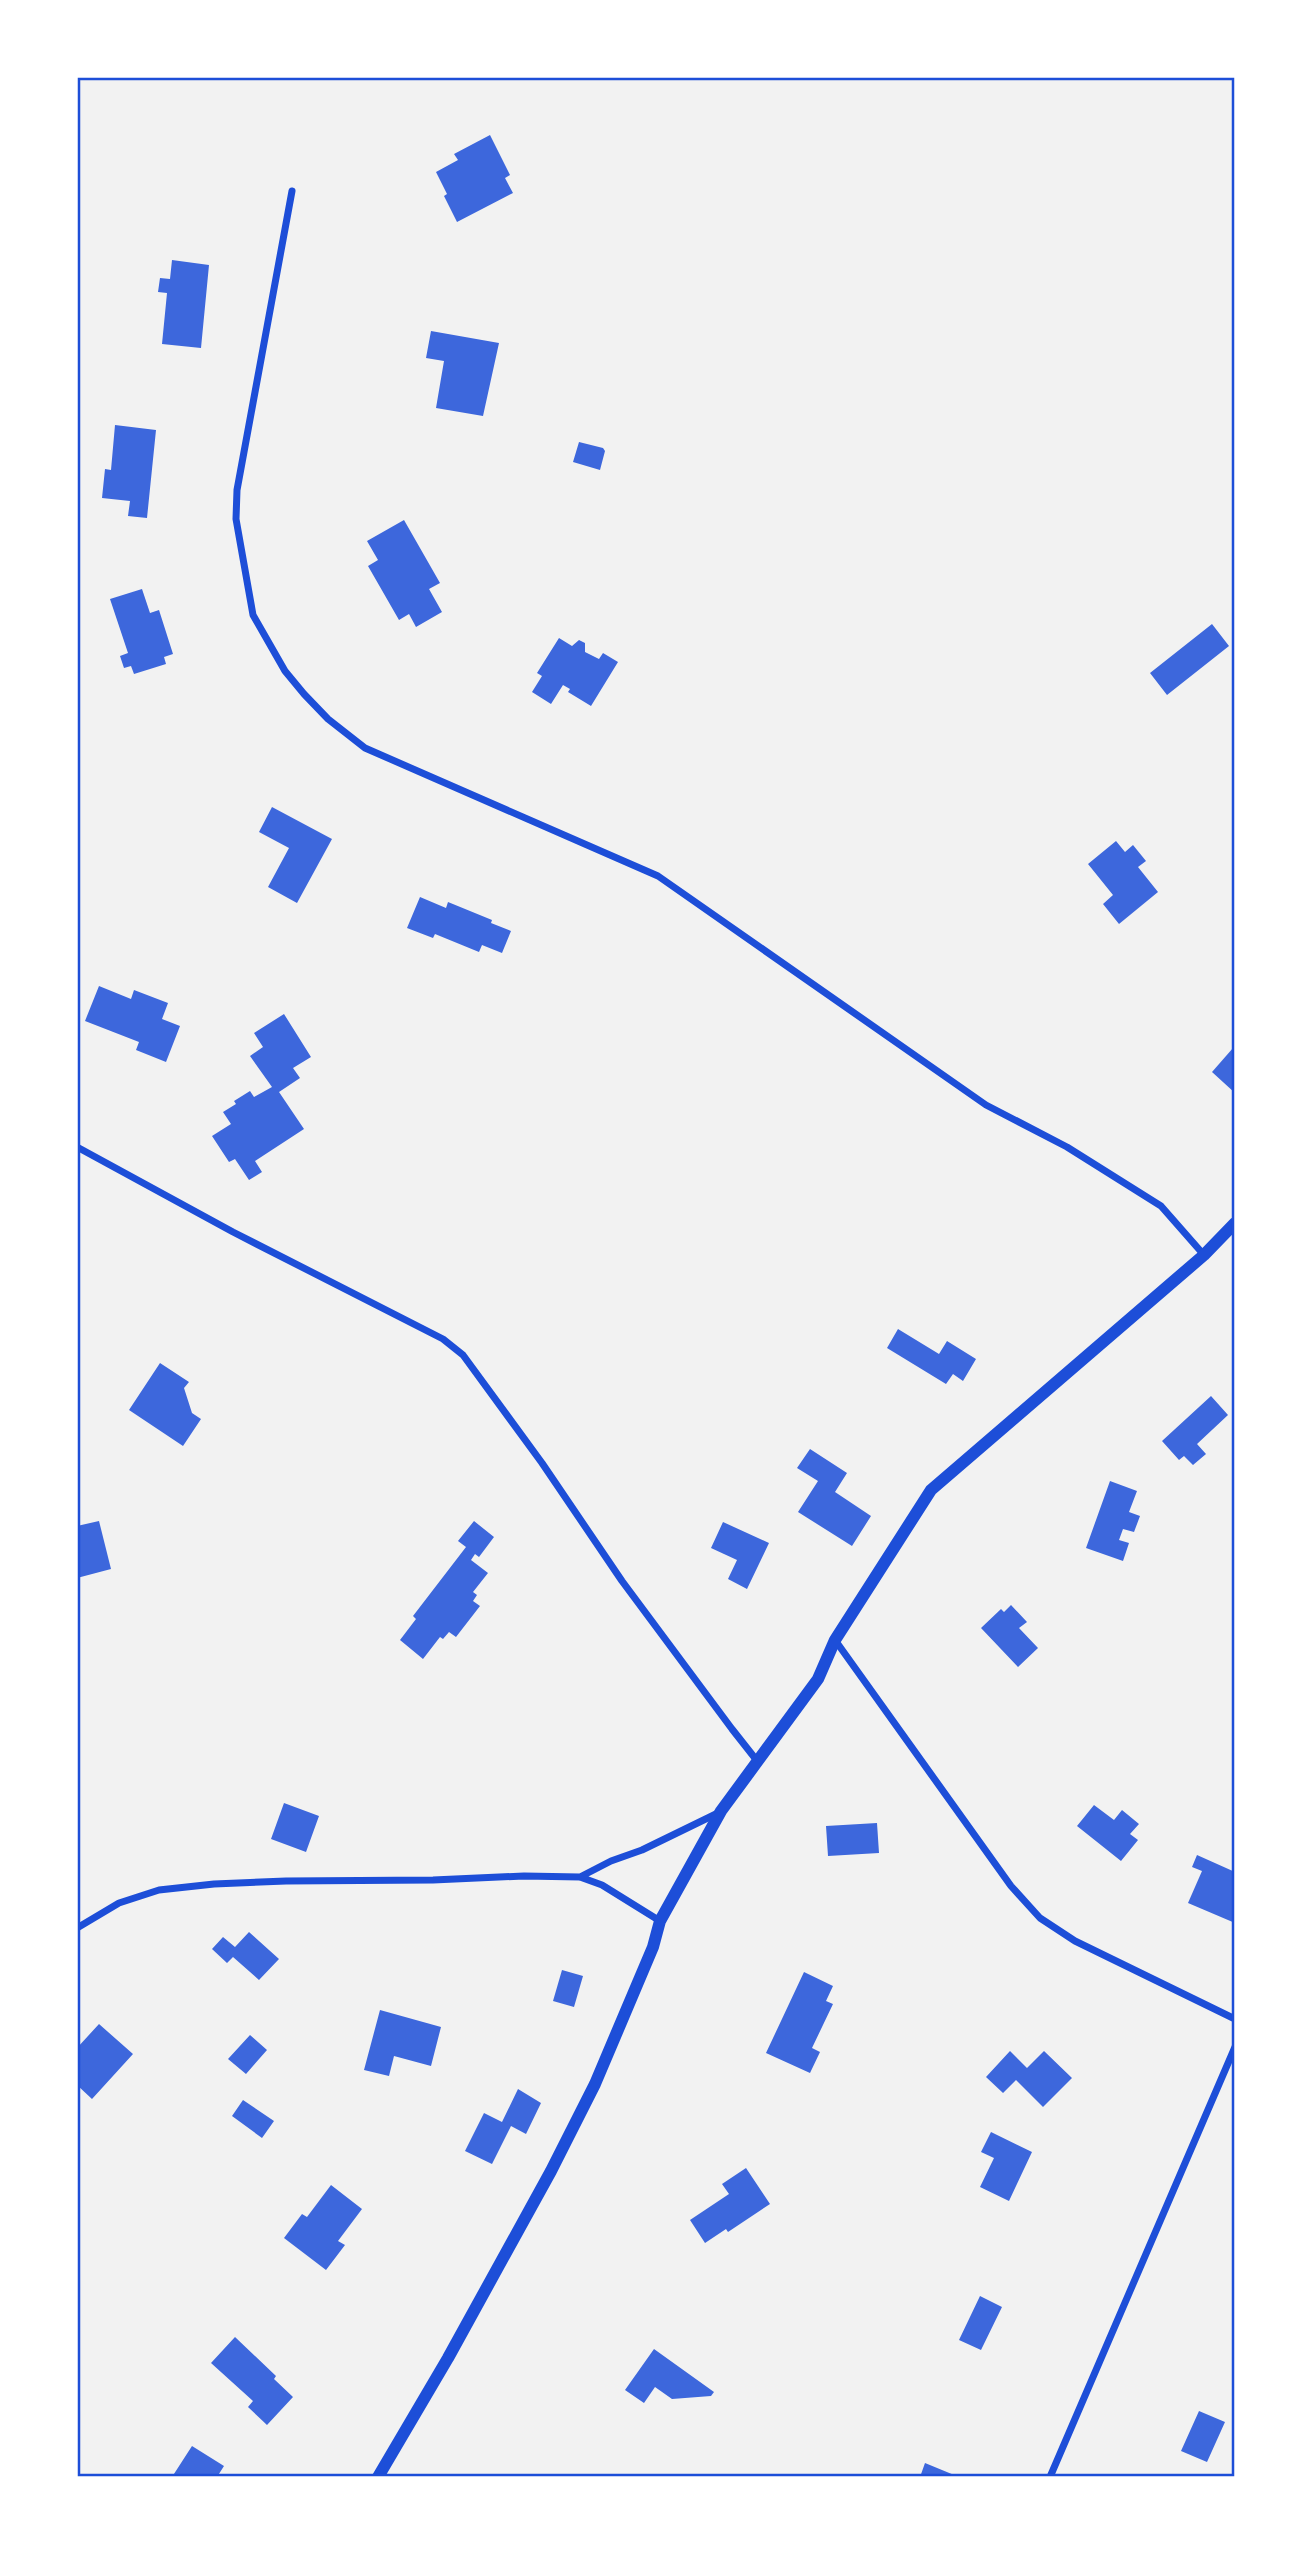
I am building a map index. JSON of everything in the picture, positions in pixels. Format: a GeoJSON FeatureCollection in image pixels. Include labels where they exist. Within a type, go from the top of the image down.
{"type":"FeatureCollection","features":[{"type":"Feature","properties":{"kind":"street"},"geometry":{"type":"LineString","coordinates":[[292,191],[237,490],[236,519],[253,615],[285,671],[304,694],[328,719],[365,748],[658,876],[986,1105],[1067,1147],[1160,1206],[1203,1255]]}},
{"type":"Feature","properties":{"kind":"street"},"geometry":{"type":"LineString","coordinates":[[77,1147],[245,1238],[443,1339],[463,1355],[542,1463],[622,1581],[758,1762]]}},
{"type":"Feature","properties":{"kind":"street"},"geometry":{"type":"LineString","coordinates":[[378,2477],[448,2358],[551,2171],[595,2084],[653,1947],[660,1921],[721,1811],[818,1679],[835,1640],[931,1490],[1203,1255],[1235,1223]]}},
{"type":"Feature","properties":{"kind":"street"},"geometry":{"type":"LineString","coordinates":[[835,1640],[1011,1886],[1040,1918],[1075,1941],[1235,2019]]}},
{"type":"Feature","properties":{"kind":"street"},"geometry":{"type":"LineString","coordinates":[[580,1877],[721,1811]]}},
{"type":"Feature","properties":{"kind":"street"},"geometry":{"type":"LineString","coordinates":[[77,1928],[119,1903],[159,1890],[214,1884],[524,1876],[580,1877],[602,1885],[660,1921]]}},
{"type":"Feature","properties":{"kind":"street"},"geometry":{"type":"LineString","coordinates":[[1050,2477],[1235,2047]]}},
{"type":"Feature","properties":{"kind":"building"},"geometry":{"type":"Polygon","coordinates":[[[490,135],[510,175],[505,178],[513,193],[457,222],[436,172],[458,160],[454,154],[490,135]]]}},
{"type":"Feature","properties":{"kind":"building"},"geometry":{"type":"Polygon","coordinates":[[[172,260],[209,265],[201,348],[162,344],[167,293],[158,292],[160,278],[170,279],[172,260]]]}},
{"type":"Feature","properties":{"kind":"building"},"geometry":{"type":"Polygon","coordinates":[[[431,331],[499,343],[483,416],[436,408],[444,361],[426,358],[431,331]]]}},
{"type":"Feature","properties":{"kind":"building"},"geometry":{"type":"Polygon","coordinates":[[[115,425],[156,430],[147,518],[128,516],[130,501],[102,498],[105,469],[111,470],[115,425]]]}},
{"type":"Feature","properties":{"kind":"building"},"geometry":{"type":"Polygon","coordinates":[[[579,442],[603,448],[605,451],[600,470],[573,462],[579,442]]]}},
{"type":"Feature","properties":{"kind":"building"},"geometry":{"type":"Polygon","coordinates":[[[404,520],[440,583],[429,589],[442,612],[416,627],[409,614],[399,620],[368,566],[378,560],[367,541],[404,520]]]}},
{"type":"Feature","properties":{"kind":"building"},"geometry":{"type":"Polygon","coordinates":[[[142,589],[150,613],[159,610],[173,654],[164,657],[166,664],[134,674],[131,666],[124,668],[120,656],[128,653],[110,599],[142,589]]]}},
{"type":"Feature","properties":{"kind":"building"},"geometry":{"type":"Polygon","coordinates":[[[1212,624],[1229,646],[1167,695],[1150,673],[1212,624]]]}},
{"type":"Feature","properties":{"kind":"building"},"geometry":{"type":"Polygon","coordinates":[[[559,638],[572,646],[579,640],[585,643],[585,652],[599,659],[603,653],[618,662],[591,706],[568,692],[570,689],[563,685],[551,704],[532,692],[542,676],[537,673],[559,638]]]}},
{"type":"Feature","properties":{"kind":"building"},"geometry":{"type":"Polygon","coordinates":[[[272,807],[332,839],[297,903],[268,887],[289,848],[259,832],[272,807]]]}},
{"type":"Feature","properties":{"kind":"building"},"geometry":{"type":"Polygon","coordinates":[[[1116,841],[1125,852],[1133,845],[1146,861],[1138,867],[1158,892],[1119,924],[1103,904],[1113,895],[1088,864],[1116,841]]]}},
{"type":"Feature","properties":{"kind":"building"},"geometry":{"type":"Polygon","coordinates":[[[420,897],[446,908],[448,902],[511,931],[502,953],[482,945],[479,952],[435,934],[433,938],[407,928],[420,897]]]}},
{"type":"Feature","properties":{"kind":"building"},"geometry":{"type":"Polygon","coordinates":[[[99,986],[131,999],[134,990],[168,1003],[162,1019],[180,1026],[166,1062],[136,1050],[139,1042],[85,1021],[99,986]]]}},
{"type":"Feature","properties":{"kind":"building"},"geometry":{"type":"Polygon","coordinates":[[[284,1014],[311,1057],[293,1068],[300,1078],[279,1092],[304,1129],[255,1161],[262,1172],[249,1180],[235,1159],[229,1162],[212,1136],[231,1124],[223,1112],[236,1104],[234,1101],[250,1091],[254,1097],[272,1087],[250,1056],[263,1047],[254,1033],[284,1014]]]}},
{"type":"Feature","properties":{"kind":"building"},"geometry":{"type":"Polygon","coordinates":[[[1235,1048],[1235,1093],[1212,1072],[1235,1048]]]}},
{"type":"Feature","properties":{"kind":"building"},"geometry":{"type":"Polygon","coordinates":[[[898,1329],[939,1354],[947,1341],[976,1359],[963,1381],[953,1374],[946,1384],[887,1348],[898,1329]]]}},
{"type":"Feature","properties":{"kind":"building"},"geometry":{"type":"Polygon","coordinates":[[[160,1363],[189,1382],[184,1388],[192,1413],[201,1419],[183,1446],[129,1410],[160,1363]]]}},
{"type":"Feature","properties":{"kind":"building"},"geometry":{"type":"Polygon","coordinates":[[[1211,1396],[1228,1415],[1197,1444],[1206,1454],[1193,1465],[1184,1456],[1179,1460],[1162,1441],[1211,1396]]]}},
{"type":"Feature","properties":{"kind":"building"},"geometry":{"type":"Polygon","coordinates":[[[810,1449],[847,1473],[835,1492],[871,1516],[852,1546],[798,1512],[818,1481],[797,1468],[810,1449]]]}},
{"type":"Feature","properties":{"kind":"building"},"geometry":{"type":"Polygon","coordinates":[[[1110,1481],[1137,1491],[1129,1512],[1140,1516],[1134,1532],[1123,1529],[1119,1540],[1129,1543],[1123,1561],[1086,1548],[1110,1481]]]}},
{"type":"Feature","properties":{"kind":"building"},"geometry":{"type":"Polygon","coordinates":[[[99,1521],[111,1569],[77,1578],[77,1526],[99,1521]]]}},
{"type":"Feature","properties":{"kind":"building"},"geometry":{"type":"Polygon","coordinates":[[[474,1521],[494,1537],[479,1557],[475,1554],[471,1560],[488,1573],[473,1592],[477,1595],[473,1601],[480,1606],[456,1637],[449,1632],[443,1639],[440,1637],[423,1659],[400,1640],[416,1619],[413,1616],[466,1547],[458,1541],[474,1521]]]}},
{"type":"Feature","properties":{"kind":"building"},"geometry":{"type":"Polygon","coordinates":[[[723,1522],[769,1543],[747,1589],[728,1579],[737,1560],[711,1548],[723,1522]]]}},
{"type":"Feature","properties":{"kind":"building"},"geometry":{"type":"Polygon","coordinates":[[[1011,1605],[1027,1622],[1019,1628],[1038,1648],[1018,1667],[981,1628],[1001,1609],[1004,1612],[1011,1605]]]}},
{"type":"Feature","properties":{"kind":"building"},"geometry":{"type":"Polygon","coordinates":[[[284,1803],[319,1816],[306,1852],[271,1839],[284,1803]]]}},
{"type":"Feature","properties":{"kind":"building"},"geometry":{"type":"Polygon","coordinates":[[[1094,1805],[1114,1820],[1122,1810],[1139,1824],[1130,1834],[1138,1840],[1121,1861],[1077,1826],[1094,1805]]]}},
{"type":"Feature","properties":{"kind":"building"},"geometry":{"type":"Polygon","coordinates":[[[877,1823],[879,1853],[828,1856],[826,1826],[877,1823]]]}},
{"type":"Feature","properties":{"kind":"building"},"geometry":{"type":"Polygon","coordinates":[[[1197,1855],[1235,1872],[1235,1923],[1188,1903],[1202,1871],[1192,1867],[1197,1855]]]}},
{"type":"Feature","properties":{"kind":"building"},"geometry":{"type":"Polygon","coordinates":[[[249,1932],[279,1959],[259,1980],[233,1957],[227,1963],[212,1949],[223,1937],[235,1947],[249,1932]]]}},
{"type":"Feature","properties":{"kind":"building"},"geometry":{"type":"Polygon","coordinates":[[[562,1970],[583,1976],[574,2007],[553,2001],[562,1970]]]}},
{"type":"Feature","properties":{"kind":"building"},"geometry":{"type":"Polygon","coordinates":[[[804,1972],[833,1986],[826,2001],[833,2004],[812,2048],[820,2052],[810,2073],[766,2053],[804,1972]]]}},
{"type":"Feature","properties":{"kind":"building"},"geometry":{"type":"Polygon","coordinates":[[[380,2010],[441,2027],[431,2066],[394,2056],[389,2076],[364,2070],[380,2010]]]}},
{"type":"Feature","properties":{"kind":"building"},"geometry":{"type":"Polygon","coordinates":[[[99,2024],[133,2054],[92,2099],[77,2085],[77,2048],[99,2024]]]}},
{"type":"Feature","properties":{"kind":"building"},"geometry":{"type":"Polygon","coordinates":[[[250,2035],[267,2050],[246,2074],[228,2059],[250,2035]]]}},
{"type":"Feature","properties":{"kind":"building"},"geometry":{"type":"Polygon","coordinates":[[[1010,2051],[1027,2068],[1044,2051],[1072,2078],[1043,2107],[1016,2080],[1003,2093],[986,2077],[1010,2051]]]}},
{"type":"Feature","properties":{"kind":"building"},"geometry":{"type":"Polygon","coordinates":[[[518,2089],[541,2103],[526,2134],[511,2126],[492,2164],[465,2151],[484,2113],[502,2122],[518,2089]]]}},
{"type":"Feature","properties":{"kind":"building"},"geometry":{"type":"Polygon","coordinates":[[[243,2100],[274,2121],[262,2138],[232,2116],[243,2100]]]}},
{"type":"Feature","properties":{"kind":"building"},"geometry":{"type":"Polygon","coordinates":[[[991,2132],[1032,2152],[1009,2201],[980,2187],[994,2158],[981,2152],[991,2132]]]}},
{"type":"Feature","properties":{"kind":"building"},"geometry":{"type":"Polygon","coordinates":[[[746,2168],[770,2204],[728,2232],[726,2229],[705,2243],[690,2220],[729,2194],[722,2184],[746,2168]]]}},
{"type":"Feature","properties":{"kind":"building"},"geometry":{"type":"Polygon","coordinates":[[[331,2185],[362,2209],[338,2241],[345,2245],[326,2270],[284,2238],[302,2214],[307,2217],[331,2185]]]}},
{"type":"Feature","properties":{"kind":"building"},"geometry":{"type":"Polygon","coordinates":[[[980,2296],[1002,2307],[981,2350],[959,2340],[980,2296]]]}},
{"type":"Feature","properties":{"kind":"building"},"geometry":{"type":"Polygon","coordinates":[[[235,2337],[276,2376],[274,2379],[293,2397],[267,2425],[248,2407],[253,2401],[211,2363],[235,2337]]]}},
{"type":"Feature","properties":{"kind":"building"},"geometry":{"type":"Polygon","coordinates":[[[654,2349],[714,2392],[711,2396],[672,2399],[655,2387],[644,2403],[625,2390],[654,2349]]]}},
{"type":"Feature","properties":{"kind":"building"},"geometry":{"type":"Polygon","coordinates":[[[1199,2411],[1225,2422],[1207,2462],[1181,2451],[1199,2411]]]}},
{"type":"Feature","properties":{"kind":"building"},"geometry":{"type":"Polygon","coordinates":[[[192,2446],[224,2466],[217,2477],[172,2477],[192,2446]]]}},
{"type":"Feature","properties":{"kind":"building"},"geometry":{"type":"Polygon","coordinates":[[[925,2463],[959,2477],[920,2477],[925,2463]]]}}]}
